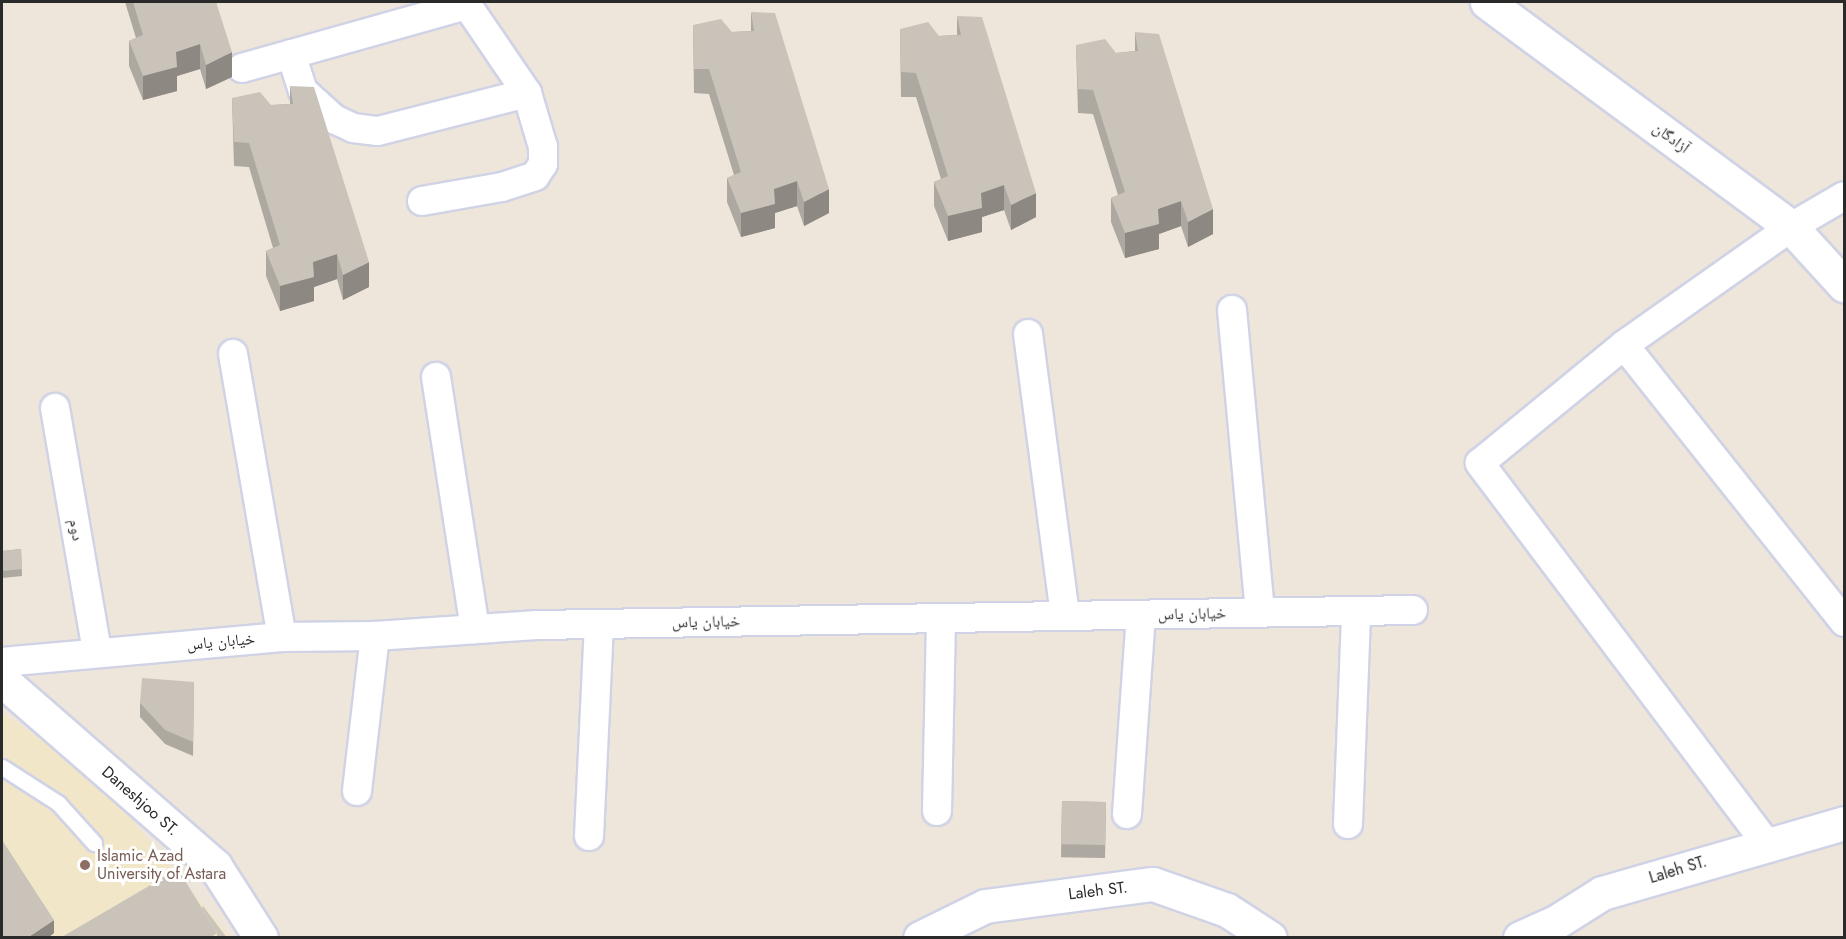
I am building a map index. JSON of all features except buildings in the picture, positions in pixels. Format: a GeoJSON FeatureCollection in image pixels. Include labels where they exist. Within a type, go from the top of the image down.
{"type":"FeatureCollection","features":[{"type":"Feature","properties":{"kind":"street","name":"آزادگان"},"geometry":{"type":"LineString","coordinates":[[1487,2],[1791,226],[1845,285]]}},
{"type":"Feature","properties":{"kind":"street"},"geometry":{"type":"LineString","coordinates":[[242,68],[465,3],[527,93],[543,147],[543,164],[535,176],[502,187],[422,201]]}},
{"type":"Feature","properties":{"kind":"street"},"geometry":{"type":"LineString","coordinates":[[291,54],[303,91],[334,119],[353,128],[378,131],[527,93]]}},
{"type":"Feature","properties":{"kind":"street"},"geometry":{"type":"LineString","coordinates":[[1766,843],[1480,463],[1624,345],[1791,226],[1845,196]]}},
{"type":"Feature","properties":{"kind":"street"},"geometry":{"type":"LineString","coordinates":[[1232,310],[1260,613]]}},
{"type":"Feature","properties":{"kind":"street"},"geometry":{"type":"LineString","coordinates":[[1028,334],[1065,615]]}},
{"type":"Feature","properties":{"kind":"street"},"geometry":{"type":"LineString","coordinates":[[1624,345],[1845,622]]}},
{"type":"Feature","properties":{"kind":"street"},"geometry":{"type":"LineString","coordinates":[[233,354],[282,638]]}},
{"type":"Feature","properties":{"kind":"street"},"geometry":{"type":"LineString","coordinates":[[436,377],[475,629]]}},
{"type":"Feature","properties":{"kind":"street","name":"دوم"},"geometry":{"type":"LineString","coordinates":[[55,408],[97,652]]}},
{"type":"Feature","properties":{"kind":"street","name":"خیابان یاس"},"geometry":{"type":"LineString","coordinates":[[2,662],[97,652],[282,638],[375,636],[599,624],[1413,610]]}},
{"type":"Feature","properties":{"kind":"street"},"geometry":{"type":"LineString","coordinates":[[1348,824],[1356,611]]}},
{"type":"Feature","properties":{"kind":"street"},"geometry":{"type":"LineString","coordinates":[[1127,814],[1141,615]]}},
{"type":"Feature","properties":{"kind":"street"},"geometry":{"type":"LineString","coordinates":[[937,811],[941,618]]}},
{"type":"Feature","properties":{"kind":"street"},"geometry":{"type":"LineString","coordinates":[[589,836],[599,624]]}},
{"type":"Feature","properties":{"kind":"street"},"geometry":{"type":"LineString","coordinates":[[357,791],[375,636]]}},
{"type":"Feature","properties":{"kind":"street","name":"Daneshjoo ST."},"geometry":{"type":"LineString","coordinates":[[2,680],[214,866],[261,938]]}},
{"type":"Feature","properties":{"kind":"street","name":"Laleh ST."},"geometry":{"type":"LineString","coordinates":[[1520,938],[1556,922],[1602,892],[1766,843],[1845,823]]}},
{"type":"Feature","properties":{"kind":"street","name":"Laleh ST."},"geometry":{"type":"LineString","coordinates":[[923,937],[985,906],[1152,884],[1227,910],[1270,938]]}},
{"type":"Feature","properties":{"kind":"lane"},"geometry":{"type":"LineString","coordinates":[[2,767],[58,803],[94,843]]}},
{"type":"Feature","properties":{"kind":"shaded area","name":"Islamic Azad University of Astara"},"geometry":{"type":"Polygon","coordinates":[[[2,713],[78,764],[109,793],[230,937],[2,937],[2,713]]]}},
{"type":"Feature","properties":{"kind":"place","name":"Islamic Azad University of Astara"},"geometry":{"type":"Point","coordinates":[85,865]}}]}
